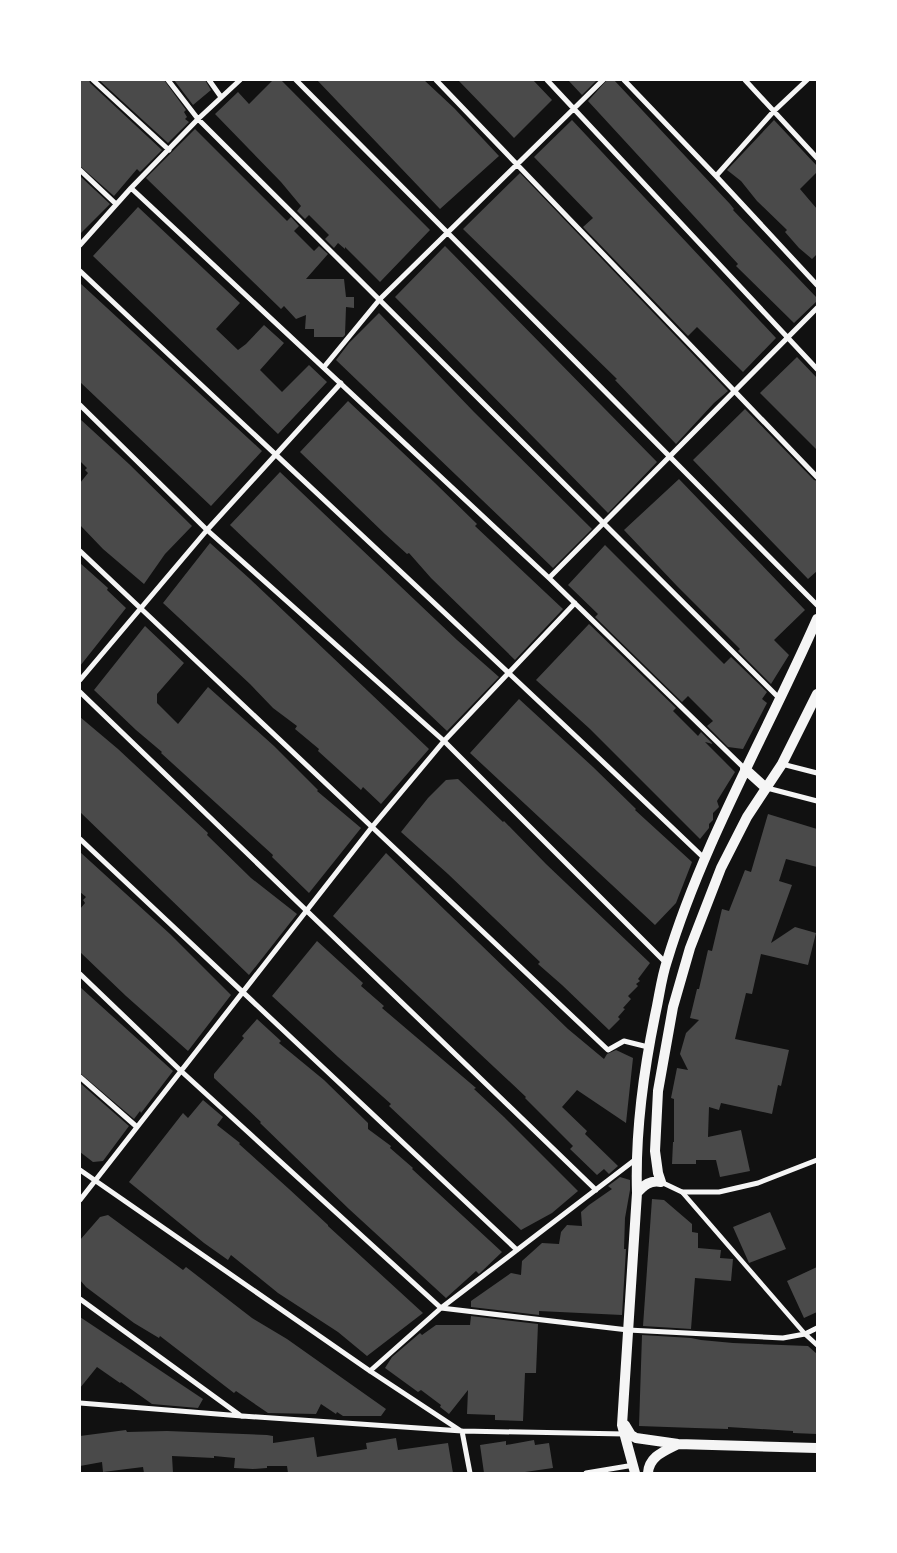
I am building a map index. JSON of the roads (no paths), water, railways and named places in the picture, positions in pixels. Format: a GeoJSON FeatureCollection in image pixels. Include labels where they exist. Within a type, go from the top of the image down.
{"type":"FeatureCollection","features":[{"type":"Feature","properties":{"kind":"main road"},"geometry":{"type":"LineString","coordinates":[[635,1469],[624,1434],[623,1420],[637,1193],[636,1158],[648,1047],[666,963],[690,896],[745,769],[817,619]]}},
{"type":"Feature","properties":{"kind":"main road"},"geometry":{"type":"LineString","coordinates":[[662,1182],[658,1173],[655,1152],[658,1092],[673,1007],[690,948],[721,868],[747,817],[782,764],[817,694]]}},
{"type":"Feature","properties":{"kind":"main road"},"geometry":{"type":"LineString","coordinates":[[745,769],[766,788]]}},
{"type":"Feature","properties":{"kind":"main road"},"geometry":{"type":"LineString","coordinates":[[666,963],[684,967]]}},
{"type":"Feature","properties":{"kind":"main road"},"geometry":{"type":"LineString","coordinates":[[637,1193],[644,1185],[654,1181],[662,1182]]}},
{"type":"Feature","properties":{"kind":"main road"},"geometry":{"type":"LineString","coordinates":[[623,1420],[631,1435],[636,1438],[678,1444],[817,1448]]}},
{"type":"Feature","properties":{"kind":"main road"},"geometry":{"type":"LineString","coordinates":[[648,1473],[650,1464],[655,1457],[678,1444]]}},
{"type":"Feature","properties":{"kind":"street"},"geometry":{"type":"LineString","coordinates":[[93,80],[169,150]]}},
{"type":"Feature","properties":{"kind":"street"},"geometry":{"type":"LineString","coordinates":[[168,80],[198,119],[780,698]]}},
{"type":"Feature","properties":{"kind":"street"},"geometry":{"type":"LineString","coordinates":[[209,80],[221,97]]}},
{"type":"Feature","properties":{"kind":"street"},"geometry":{"type":"LineString","coordinates":[[80,245],[131,188],[198,119],[240,80]]}},
{"type":"Feature","properties":{"kind":"street"},"geometry":{"type":"LineString","coordinates":[[296,80],[817,605]]}},
{"type":"Feature","properties":{"kind":"street"},"geometry":{"type":"LineString","coordinates":[[436,80],[817,477]]}},
{"type":"Feature","properties":{"kind":"street"},"geometry":{"type":"LineString","coordinates":[[547,80],[817,369]]}},
{"type":"Feature","properties":{"kind":"street"},"geometry":{"type":"LineString","coordinates":[[324,367],[380,299],[603,80]]}},
{"type":"Feature","properties":{"kind":"street"},"geometry":{"type":"LineString","coordinates":[[624,80],[817,285]]}},
{"type":"Feature","properties":{"kind":"street"},"geometry":{"type":"LineString","coordinates":[[744,80],[817,158]]}},
{"type":"Feature","properties":{"kind":"street"},"geometry":{"type":"LineString","coordinates":[[716,176],[773,112],[807,80]]}},
{"type":"Feature","properties":{"kind":"street"},"geometry":{"type":"LineString","coordinates":[[80,170],[116,204]]}},
{"type":"Feature","properties":{"kind":"street"},"geometry":{"type":"LineString","coordinates":[[131,188],[550,578],[745,769]]}},
{"type":"Feature","properties":{"kind":"street"},"geometry":{"type":"LineString","coordinates":[[80,271],[706,859]]}},
{"type":"Feature","properties":{"kind":"street"},"geometry":{"type":"LineString","coordinates":[[550,578],[817,308]]}},
{"type":"Feature","properties":{"kind":"street"},"geometry":{"type":"LineString","coordinates":[[80,680],[207,530],[341,383]]}},
{"type":"Feature","properties":{"kind":"street"},"geometry":{"type":"LineString","coordinates":[[80,405],[207,530],[444,741],[666,963]]}},
{"type":"Feature","properties":{"kind":"street"},"geometry":{"type":"LineString","coordinates":[[80,551],[608,1050],[624,1041],[648,1047]]}},
{"type":"Feature","properties":{"kind":"street"},"geometry":{"type":"LineString","coordinates":[[80,1200],[372,828],[444,741],[575,602]]}},
{"type":"Feature","properties":{"kind":"street"},"geometry":{"type":"LineString","coordinates":[[80,692],[596,1190]]}},
{"type":"Feature","properties":{"kind":"street"},"geometry":{"type":"LineString","coordinates":[[782,764],[817,774]]}},
{"type":"Feature","properties":{"kind":"street"},"geometry":{"type":"LineString","coordinates":[[766,788],[817,801]]}},
{"type":"Feature","properties":{"kind":"street"},"geometry":{"type":"LineString","coordinates":[[80,839],[517,1250]]}},
{"type":"Feature","properties":{"kind":"street"},"geometry":{"type":"LineString","coordinates":[[80,974],[181,1071],[441,1308],[628,1330],[782,1338],[805,1334],[817,1328]]}},
{"type":"Feature","properties":{"kind":"street"},"geometry":{"type":"LineString","coordinates":[[80,1077],[137,1127]]}},
{"type":"Feature","properties":{"kind":"street"},"geometry":{"type":"LineString","coordinates":[[370,1370],[441,1308],[636,1158]]}},
{"type":"Feature","properties":{"kind":"street"},"geometry":{"type":"LineString","coordinates":[[682,1192],[720,1192],[758,1183],[817,1160]]}},
{"type":"Feature","properties":{"kind":"street"},"geometry":{"type":"LineString","coordinates":[[80,1170],[370,1370],[462,1431],[470,1473]]}},
{"type":"Feature","properties":{"kind":"street"},"geometry":{"type":"LineString","coordinates":[[662,1182],[682,1192],[817,1346]]}},
{"type":"Feature","properties":{"kind":"street"},"geometry":{"type":"LineString","coordinates":[[80,1299],[242,1416]]}},
{"type":"Feature","properties":{"kind":"street"},"geometry":{"type":"LineString","coordinates":[[80,1403],[462,1431],[624,1434]]}},
{"type":"Feature","properties":{"kind":"street"},"geometry":{"type":"LineString","coordinates":[[586,1473],[635,1469]]}}]}
